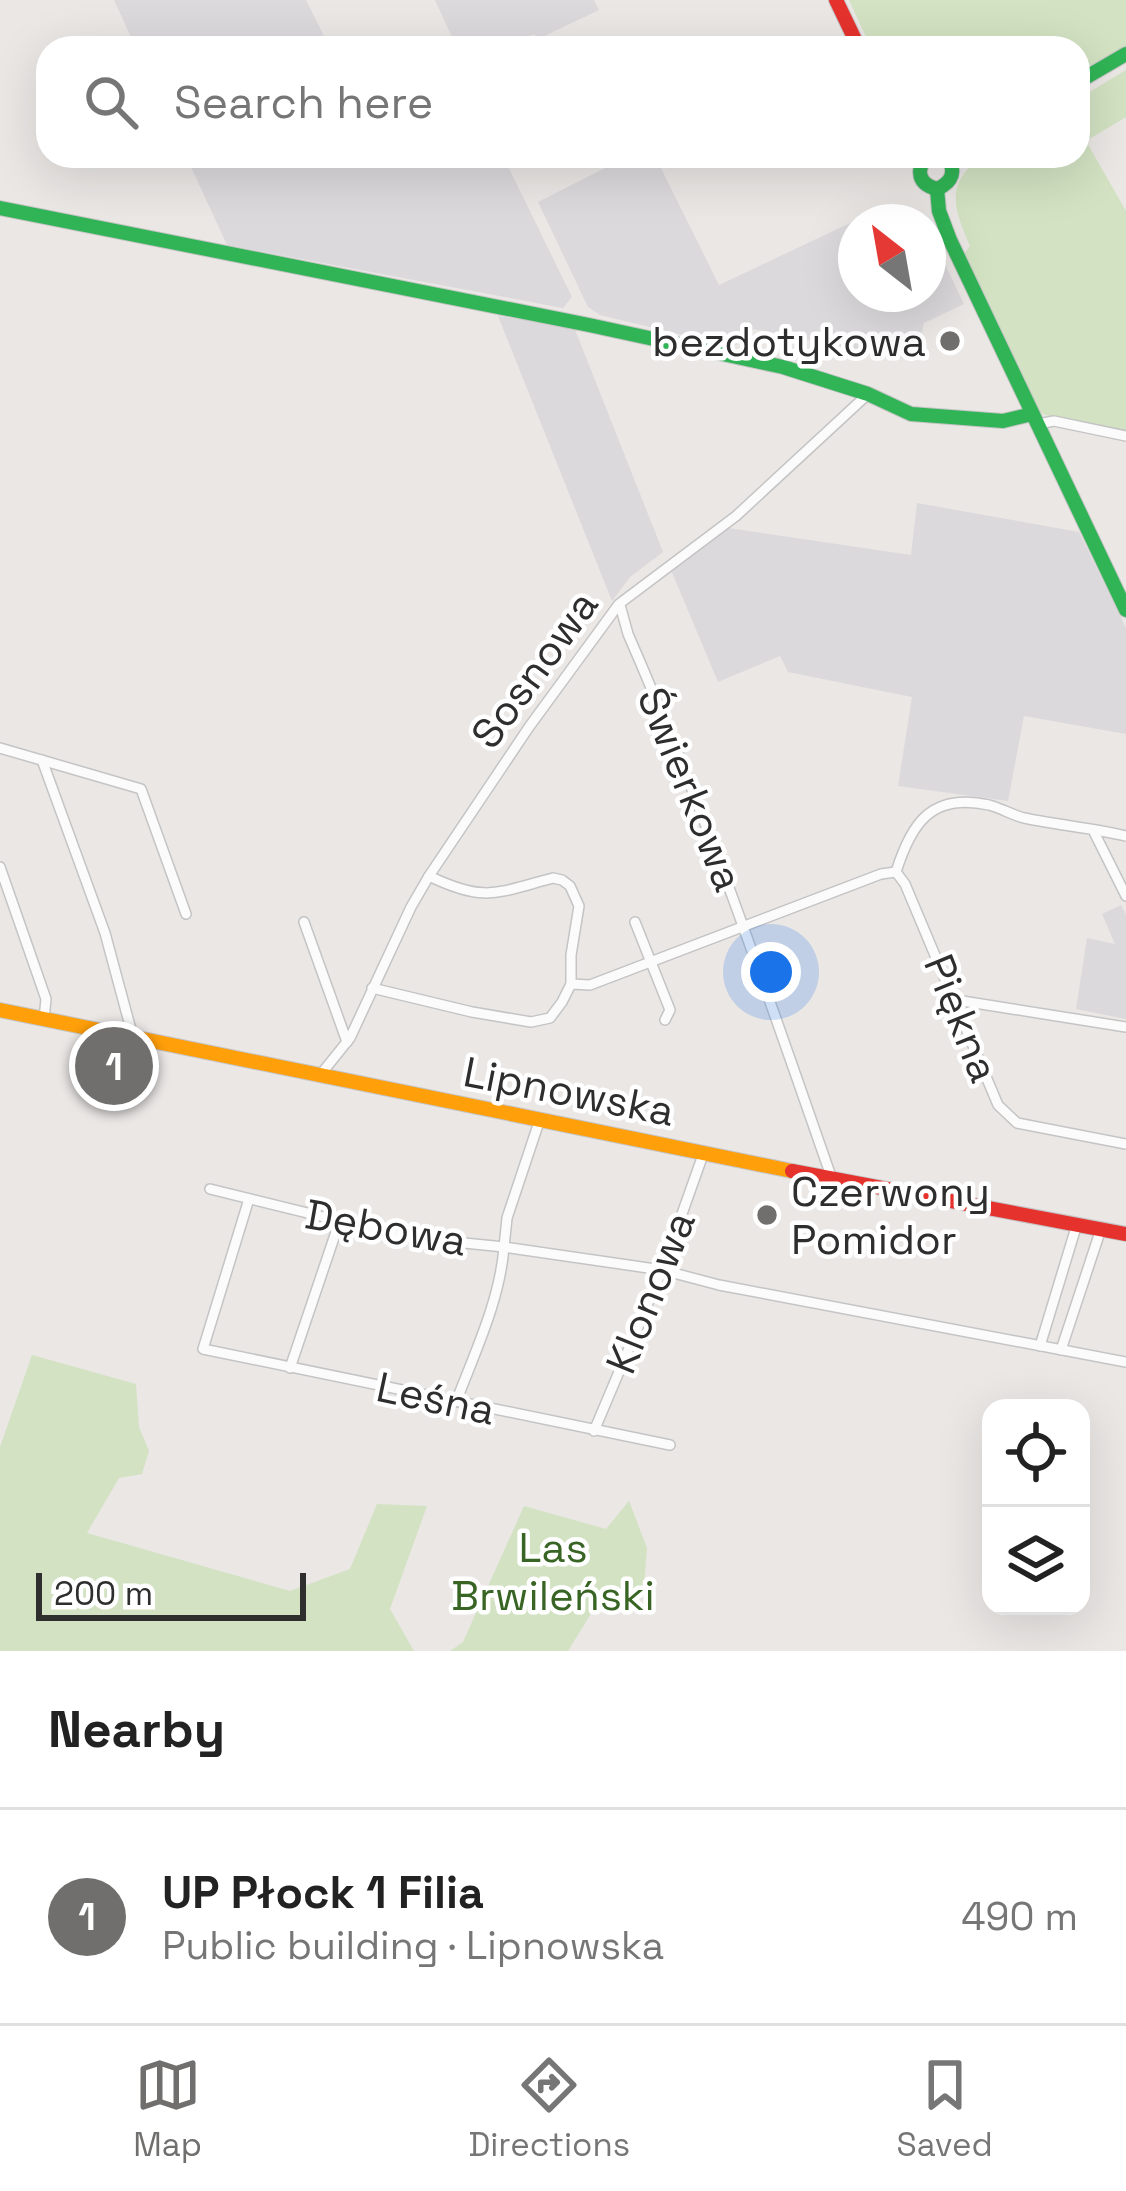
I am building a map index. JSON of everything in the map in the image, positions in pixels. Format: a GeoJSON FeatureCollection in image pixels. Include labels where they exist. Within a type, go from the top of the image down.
{"type":"FeatureCollection","features":[{"type":"Feature","properties":{"kind":"main road"},"geometry":{"type":"LineString","coordinates":[[836,0],[853,36]]}},
{"type":"Feature","properties":{"kind":"main road"},"geometry":{"type":"LineString","coordinates":[[1090,75],[1126,54]]}},
{"type":"Feature","properties":{"kind":"main road"},"geometry":{"type":"LineString","coordinates":[[919,168],[920,179],[937,189],[953,177],[953,168]]}},
{"type":"Feature","properties":{"kind":"main road"},"geometry":{"type":"LineString","coordinates":[[937,189],[950,240],[1126,610]]}},
{"type":"Feature","properties":{"kind":"main road"},"geometry":{"type":"LineString","coordinates":[[0,208],[783,367],[868,394],[910,414],[1003,422],[1035,419]]}},
{"type":"Feature","properties":{"kind":"main road","name":"Lipnowska"},"geometry":{"type":"LineString","coordinates":[[0,1010],[1126,1234]]}},
{"type":"Feature","properties":{"kind":"street","name":"Sosnowa"},"geometry":{"type":"LineString","coordinates":[[321,1074],[347,1042],[429,876],[529,727],[620,604],[736,516],[868,394]]}},
{"type":"Feature","properties":{"kind":"street"},"geometry":{"type":"LineString","coordinates":[[1035,419],[1126,436]]}},
{"type":"Feature","properties":{"kind":"street","name":"Świerkowa"},"geometry":{"type":"LineString","coordinates":[[620,604],[745,925],[832,1179]]}},
{"type":"Feature","properties":{"kind":"street"},"geometry":{"type":"LineString","coordinates":[[0,748],[141,789],[186,914]]}},
{"type":"Feature","properties":{"kind":"street"},"geometry":{"type":"LineString","coordinates":[[43,760],[105,933],[133,1036]]}},
{"type":"Feature","properties":{"kind":"street"},"geometry":{"type":"LineString","coordinates":[[571,984],[590,985],[896,872],[912,830],[926,814],[946,806],[990,806],[1019,817],[1126,836]]}},
{"type":"Feature","properties":{"kind":"street"},"geometry":{"type":"LineString","coordinates":[[1093,830],[1126,896]]}},
{"type":"Feature","properties":{"kind":"street"},"geometry":{"type":"LineString","coordinates":[[0,867],[46,999],[44,1019]]}},
{"type":"Feature","properties":{"kind":"street","name":"Piękna"},"geometry":{"type":"LineString","coordinates":[[896,872],[956,1000],[998,1105],[1017,1123],[1126,1144]]}},
{"type":"Feature","properties":{"kind":"street"},"geometry":{"type":"LineString","coordinates":[[372,988],[531,1022],[550,1018],[562,1002],[571,984],[579,906],[570,886],[553,878],[477,894],[429,876]]}},
{"type":"Feature","properties":{"kind":"street"},"geometry":{"type":"LineString","coordinates":[[304,922],[347,1042]]}},
{"type":"Feature","properties":{"kind":"street"},"geometry":{"type":"LineString","coordinates":[[634,922],[670,1010],[665,1020]]}},
{"type":"Feature","properties":{"kind":"street"},"geometry":{"type":"LineString","coordinates":[[956,1000],[1126,1027]]}},
{"type":"Feature","properties":{"kind":"street","name":"Dębowa"},"geometry":{"type":"LineString","coordinates":[[210,1190],[405,1237],[504,1247],[507,1218],[540,1119]]}},
{"type":"Feature","properties":{"kind":"street","name":"Klonowa"},"geometry":{"type":"LineString","coordinates":[[594,1431],[662,1270],[704,1152]]}},
{"type":"Feature","properties":{"kind":"street","name":"Leśna"},"geometry":{"type":"LineString","coordinates":[[249,1199],[203,1348],[670,1445]]}},
{"type":"Feature","properties":{"kind":"street"},"geometry":{"type":"LineString","coordinates":[[290,1368],[339,1223]]}},
{"type":"Feature","properties":{"kind":"street"},"geometry":{"type":"LineString","coordinates":[[1040,1346],[1077,1224]]}},
{"type":"Feature","properties":{"kind":"street"},"geometry":{"type":"LineString","coordinates":[[1061,1349],[1102,1229]]}},
{"type":"Feature","properties":{"kind":"street"},"geometry":{"type":"LineString","coordinates":[[456,1402],[495,1296],[504,1247],[662,1270],[719,1285],[1126,1362]]}},
{"type":"Feature","properties":{"kind":"shaded area"},"geometry":{"type":"Polygon","coordinates":[[[114,0],[306,0],[324,36],[130,36],[114,0]]]}},
{"type":"Feature","properties":{"kind":"shaded area"},"geometry":{"type":"Polygon","coordinates":[[[435,0],[594,0],[599,10],[544,36],[452,36],[435,0]]]}},
{"type":"Feature","properties":{"kind":"shaded area"},"geometry":{"type":"Polygon","coordinates":[[[192,168],[509,168],[572,297],[563,308],[227,245],[192,168]]]}},
{"type":"Feature","properties":{"kind":"shaded area"},"geometry":{"type":"Polygon","coordinates":[[[605,168],[661,168],[719,285],[838,229],[838,312],[946,312],[946,266],[964,304],[924,323],[916,361],[754,329],[733,347],[600,315],[588,307],[538,202],[605,168]]]}},
{"type":"Feature","properties":{"kind":"shaded area"},"geometry":{"type":"Polygon","coordinates":[[[498,316],[574,327],[663,552],[630,577],[612,601],[498,316]]]}},
{"type":"Feature","properties":{"kind":"shaded area"},"geometry":{"type":"Polygon","coordinates":[[[917,503],[1079,532],[1126,628],[1126,734],[1024,716],[1008,801],[898,786],[912,697],[788,672],[780,656],[718,682],[671,570],[728,528],[911,555],[917,503]]]}},
{"type":"Feature","properties":{"kind":"shaded area"},"geometry":{"type":"Polygon","coordinates":[[[1121,905],[1126,915],[1126,1019],[1076,1009],[1087,938],[1115,944],[1102,914],[1121,905]]]}},
{"type":"Feature","properties":{"kind":"green space"},"geometry":{"type":"Polygon","coordinates":[[[849,0],[1126,0],[1126,47],[1090,68],[1090,36],[866,36],[849,0]]]}},
{"type":"Feature","properties":{"kind":"green space"},"geometry":{"type":"Polygon","coordinates":[[[1126,70],[1126,117],[1090,139],[1090,92],[1126,70]]]}},
{"type":"Feature","properties":{"kind":"green space"},"geometry":{"type":"Polygon","coordinates":[[[1090,148],[1126,211],[1126,432],[1038,411],[964,254],[970,246],[956,198],[969,168],[1090,168],[1090,148]]]}},
{"type":"Feature","properties":{"kind":"green space","name":"Las Brwileński"},"geometry":{"type":"Polygon","coordinates":[[[32,1355],[136,1384],[139,1427],[149,1451],[142,1474],[119,1478],[87,1533],[290,1591],[350,1569],[377,1504],[427,1506],[390,1609],[414,1651],[0,1651],[0,1447],[32,1355]]]}},
{"type":"Feature","properties":{"kind":"green space","name":"Las Brwileński"},"geometry":{"type":"Polygon","coordinates":[[[629,1501],[647,1548],[644,1587],[595,1607],[568,1651],[450,1651],[463,1642],[524,1506],[606,1529],[629,1501]]]}},
{"type":"Feature","properties":{"kind":"traffic: fast"},"geometry":{"type":"LineString","coordinates":[[1090,75],[1126,54]]}},
{"type":"Feature","properties":{"kind":"traffic: fast"},"geometry":{"type":"LineString","coordinates":[[921,168],[926,184],[937,189]]}},
{"type":"Feature","properties":{"kind":"traffic: fast"},"geometry":{"type":"LineString","coordinates":[[937,189],[947,183],[951,168]]}},
{"type":"Feature","properties":{"kind":"traffic: fast"},"geometry":{"type":"LineString","coordinates":[[937,189],[950,240],[1126,610]]}},
{"type":"Feature","properties":{"kind":"traffic: fast"},"geometry":{"type":"LineString","coordinates":[[0,208],[783,367],[868,394],[911,414],[1003,421],[1032,414]]}},
{"type":"Feature","properties":{"kind":"traffic: slow"},"geometry":{"type":"LineString","coordinates":[[0,1010],[792,1171]]}},
{"type":"Feature","properties":{"kind":"traffic: jam"},"geometry":{"type":"LineString","coordinates":[[836,0],[853,36]]}},
{"type":"Feature","properties":{"kind":"traffic: jam"},"geometry":{"type":"LineString","coordinates":[[792,1171],[1126,1234]]}},
{"type":"Feature","properties":{"kind":"place","name":"bezdotykowa"},"geometry":{"type":"Point","coordinates":[950,341]}},
{"type":"Feature","properties":{"kind":"place","name":"UP Płock 1 Filia"},"geometry":{"type":"Point","coordinates":[114,1066]}},
{"type":"Feature","properties":{"kind":"place","name":"Czerwony Pomidor"},"geometry":{"type":"Point","coordinates":[767,1215]}}]}
